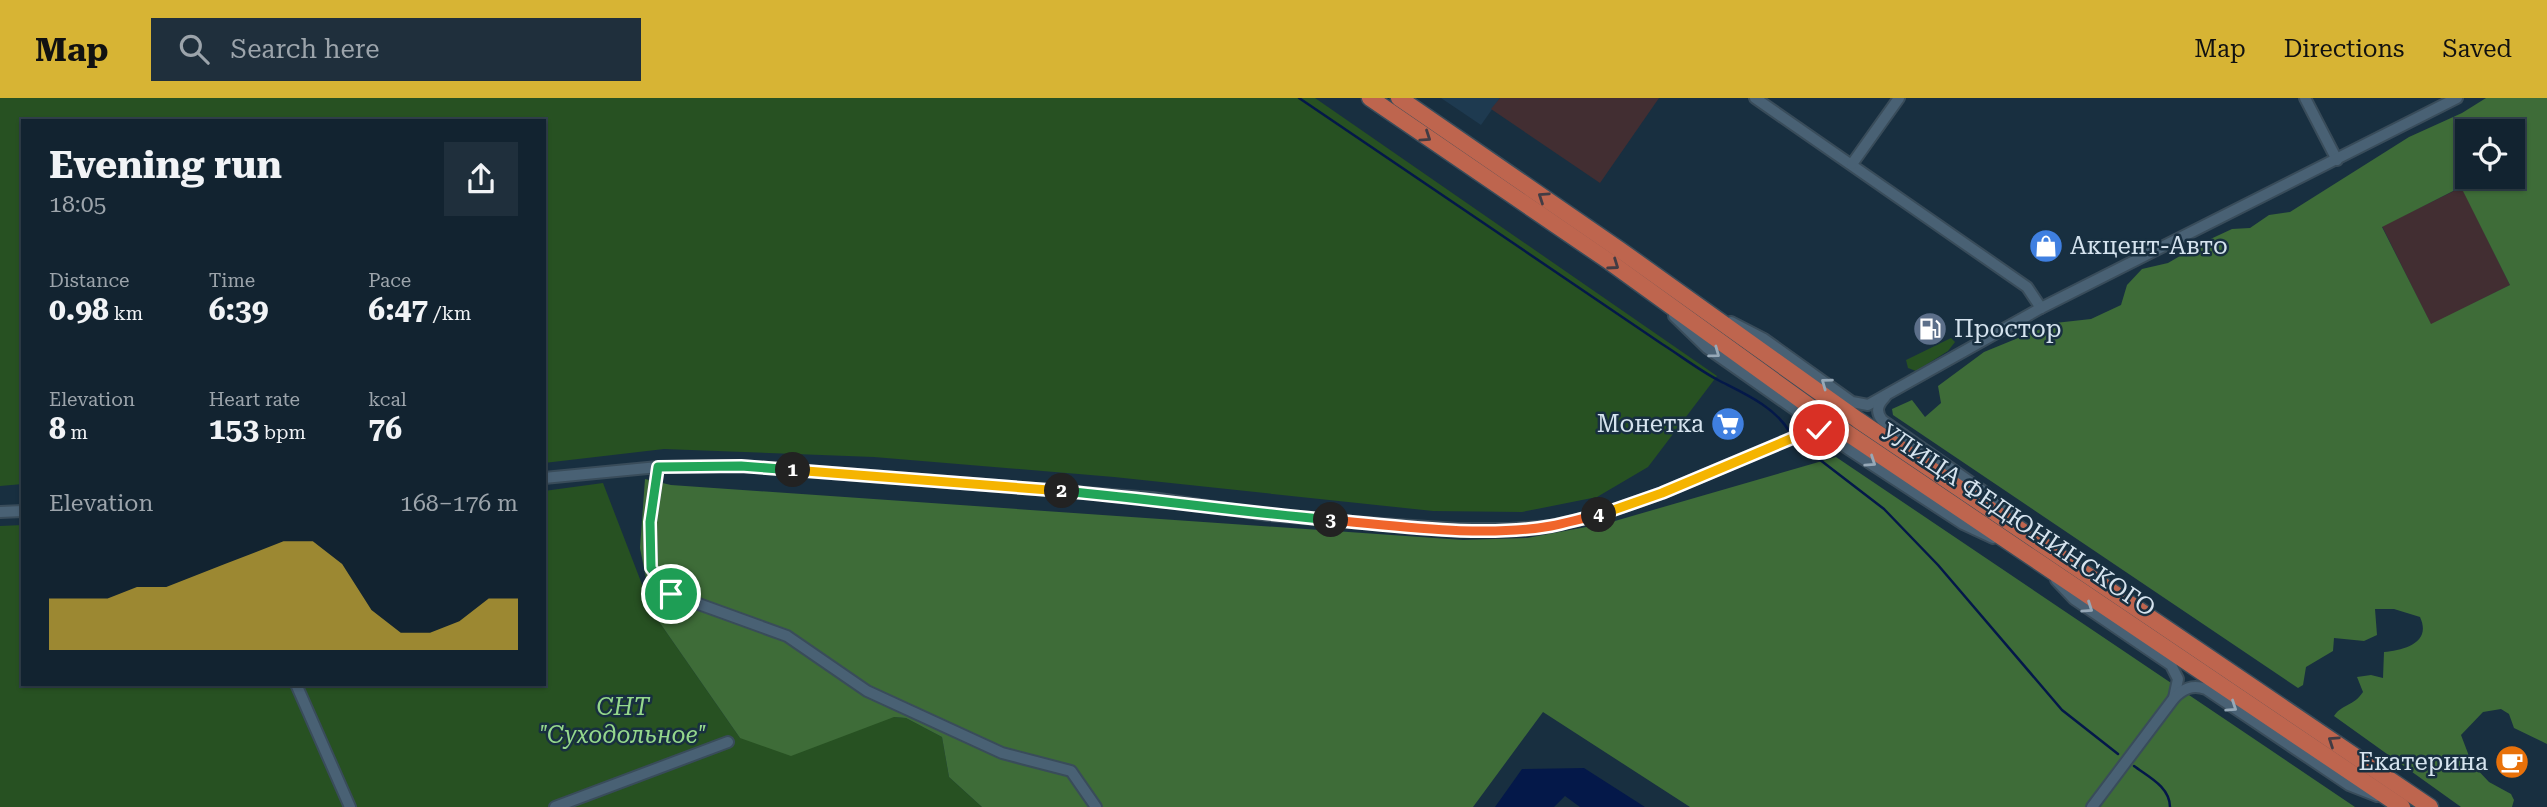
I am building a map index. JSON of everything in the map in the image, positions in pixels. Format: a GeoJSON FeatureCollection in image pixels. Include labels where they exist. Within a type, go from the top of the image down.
{"type":"FeatureCollection","features":[{"type":"Feature","properties":{"kind":"highway","name":"УЛИЦА ФЕДЮНИНСКОГО"},"geometry":{"type":"LineString","coordinates":[[1370,98],[1647,289],[1834,424],[2430,807]]}},
{"type":"Feature","properties":{"kind":"highway","name":"УЛИЦА ФЕДЮНИНСКОГО"},"geometry":{"type":"LineString","coordinates":[[1399,98],[1700,307],[1858,420],[2041,557],[2401,806]]}},
{"type":"Feature","properties":{"kind":"street"},"geometry":{"type":"LineString","coordinates":[[1755,98],[2026,287],[2041,308]]}},
{"type":"Feature","properties":{"kind":"street"},"geometry":{"type":"LineString","coordinates":[[1852,164],[1899,98]]}},
{"type":"Feature","properties":{"kind":"street"},"geometry":{"type":"LineString","coordinates":[[2305,98],[2337,160]]}},
{"type":"Feature","properties":{"kind":"street"},"geometry":{"type":"LineString","coordinates":[[1700,307],[1764,338],[1856,404],[1868,405],[2041,308],[2457,98]]}},
{"type":"Feature","properties":{"kind":"street"},"geometry":{"type":"LineString","coordinates":[[1647,289],[1707,348],[1797,411],[1801,427],[1790,439]]}},
{"type":"Feature","properties":{"kind":"street"},"geometry":{"type":"LineString","coordinates":[[1885,397],[1880,402],[1878,411],[1882,420],[1986,493],[2074,599],[2171,665],[2178,679],[2174,698]]}},
{"type":"Feature","properties":{"kind":"street"},"geometry":{"type":"LineString","coordinates":[[546,478],[658,467],[741,466],[1152,499],[1304,518],[1458,529],[1509,529],[1549,526],[1599,515],[1662,493],[1813,430],[1825,431],[1963,524],[2041,557]]}},
{"type":"Feature","properties":{"kind":"street"},"geometry":{"type":"LineString","coordinates":[[658,467],[650,522],[651,568],[671,594],[787,636],[867,691],[1002,753],[1071,771],[1096,807]]}},
{"type":"Feature","properties":{"kind":"street"},"geometry":{"type":"LineString","coordinates":[[0,512],[21,511]]}},
{"type":"Feature","properties":{"kind":"street"},"geometry":{"type":"LineString","coordinates":[[297,686],[350,807]]}},
{"type":"Feature","properties":{"kind":"street"},"geometry":{"type":"LineString","coordinates":[[2092,807],[2174,698],[2187,688],[2197,686],[2206,689],[2349,785],[2401,806]]}},
{"type":"Feature","properties":{"kind":"street"},"geometry":{"type":"LineString","coordinates":[[555,807],[728,742]]}},
{"type":"Feature","properties":{"kind":"shaded area"},"geometry":{"type":"Polygon","coordinates":[[[1441,98],[1500,98],[1481,125],[1441,98]]]}},
{"type":"Feature","properties":{"kind":"shaded area"},"geometry":{"type":"Polygon","coordinates":[[[1500,98],[1659,98],[1600,183],[1491,109],[1500,98]]]}},
{"type":"Feature","properties":{"kind":"shaded area"},"geometry":{"type":"Polygon","coordinates":[[[2458,189],[2463,189],[2510,285],[2431,325],[2382,226],[2458,189]]]}},
{"type":"Feature","properties":{"kind":"green space"},"geometry":{"type":"Polygon","coordinates":[[[0,98],[1315,98],[1717,376],[1648,467],[1597,497],[1522,512],[1433,511],[1114,477],[874,457],[664,449],[546,463],[546,119],[21,119],[21,484],[0,486],[0,98]]]}},
{"type":"Feature","properties":{"kind":"green space"},"geometry":{"type":"Polygon","coordinates":[[[2486,98],[2547,98],[2547,744],[2514,728],[2509,714],[2501,709],[2483,712],[2461,735],[2472,764],[2489,782],[2511,794],[2514,800],[2512,807],[2461,807],[2334,716],[2363,692],[2357,677],[2371,675],[2383,678],[2384,652],[2407,647],[2419,639],[2423,626],[2420,617],[2394,609],[2375,609],[2377,635],[2364,641],[2334,638],[2333,651],[2306,667],[2303,685],[2298,688],[1893,415],[1892,409],[1912,400],[1925,417],[1941,403],[1938,386],[1984,352],[2055,323],[2091,319],[2121,305],[2127,285],[2142,269],[2168,263],[2232,229],[2250,228],[2269,215],[2290,212],[2409,137],[2462,113],[2486,98]],[[2455,119],[2457,189],[2382,227],[2431,324],[2510,285],[2462,189],[2525,189],[2525,119],[2455,119]]]}},
{"type":"Feature","properties":{"kind":"green space"},"geometry":{"type":"Polygon","coordinates":[[[1951,338],[1955,342],[1948,351],[1916,371],[1908,368],[1906,360],[1951,338]]]}},
{"type":"Feature","properties":{"kind":"green space"},"geometry":{"type":"Polygon","coordinates":[[[1836,457],[2355,807],[1690,807],[1543,712],[1473,807],[982,807],[949,777],[942,737],[906,718],[894,717],[791,756],[740,738],[653,613],[640,548],[645,479],[671,485],[1463,540],[1527,538],[1608,523],[1836,457]]]}},
{"type":"Feature","properties":{"kind":"green space","name":"СНТ \"Суходольное\""},"geometry":{"type":"Polygon","coordinates":[[[603,483],[653,613],[740,738],[894,717],[906,718],[942,737],[949,777],[982,807],[0,807],[0,526],[21,525],[21,686],[546,686],[546,491],[603,483]]]}},
{"type":"Feature","properties":{"kind":"water"},"geometry":{"type":"Polygon","coordinates":[[[1584,768],[1645,807],[1580,807],[1565,796],[1554,807],[1495,807],[1522,769],[1584,768]]]}},
{"type":"Feature","properties":{"kind":"waterway"},"geometry":{"type":"LineString","coordinates":[[1299,98],[1697,367],[1767,407],[1789,431]]}},
{"type":"Feature","properties":{"kind":"waterway"},"geometry":{"type":"LineString","coordinates":[[1802,446],[1884,509],[1938,565],[2062,710],[2118,754]]}},
{"type":"Feature","properties":{"kind":"waterway"},"geometry":{"type":"LineString","coordinates":[[2134,766],[2163,788],[2170,807]]}},
{"type":"Feature","properties":{"kind":"place","name":"Акцент-Авто"},"geometry":{"type":"Point","coordinates":[2046,246]}},
{"type":"Feature","properties":{"kind":"place","name":"Простор"},"geometry":{"type":"Point","coordinates":[1930,329]}},
{"type":"Feature","properties":{"kind":"place","name":"Монетка"},"geometry":{"type":"Point","coordinates":[1728,424]}},
{"type":"Feature","properties":{"kind":"place","name":"Екатерина"},"geometry":{"type":"Point","coordinates":[2512,762]}},
{"type":"Feature","properties":{"kind":"route"},"geometry":{"type":"LineString","coordinates":[[671,594],[651,568],[650,522],[658,467],[741,466],[1152,499],[1268,515],[1352,522],[1458,529],[1509,529],[1549,526],[1599,515],[1662,493],[1807,432],[1819,430]]}}]}
